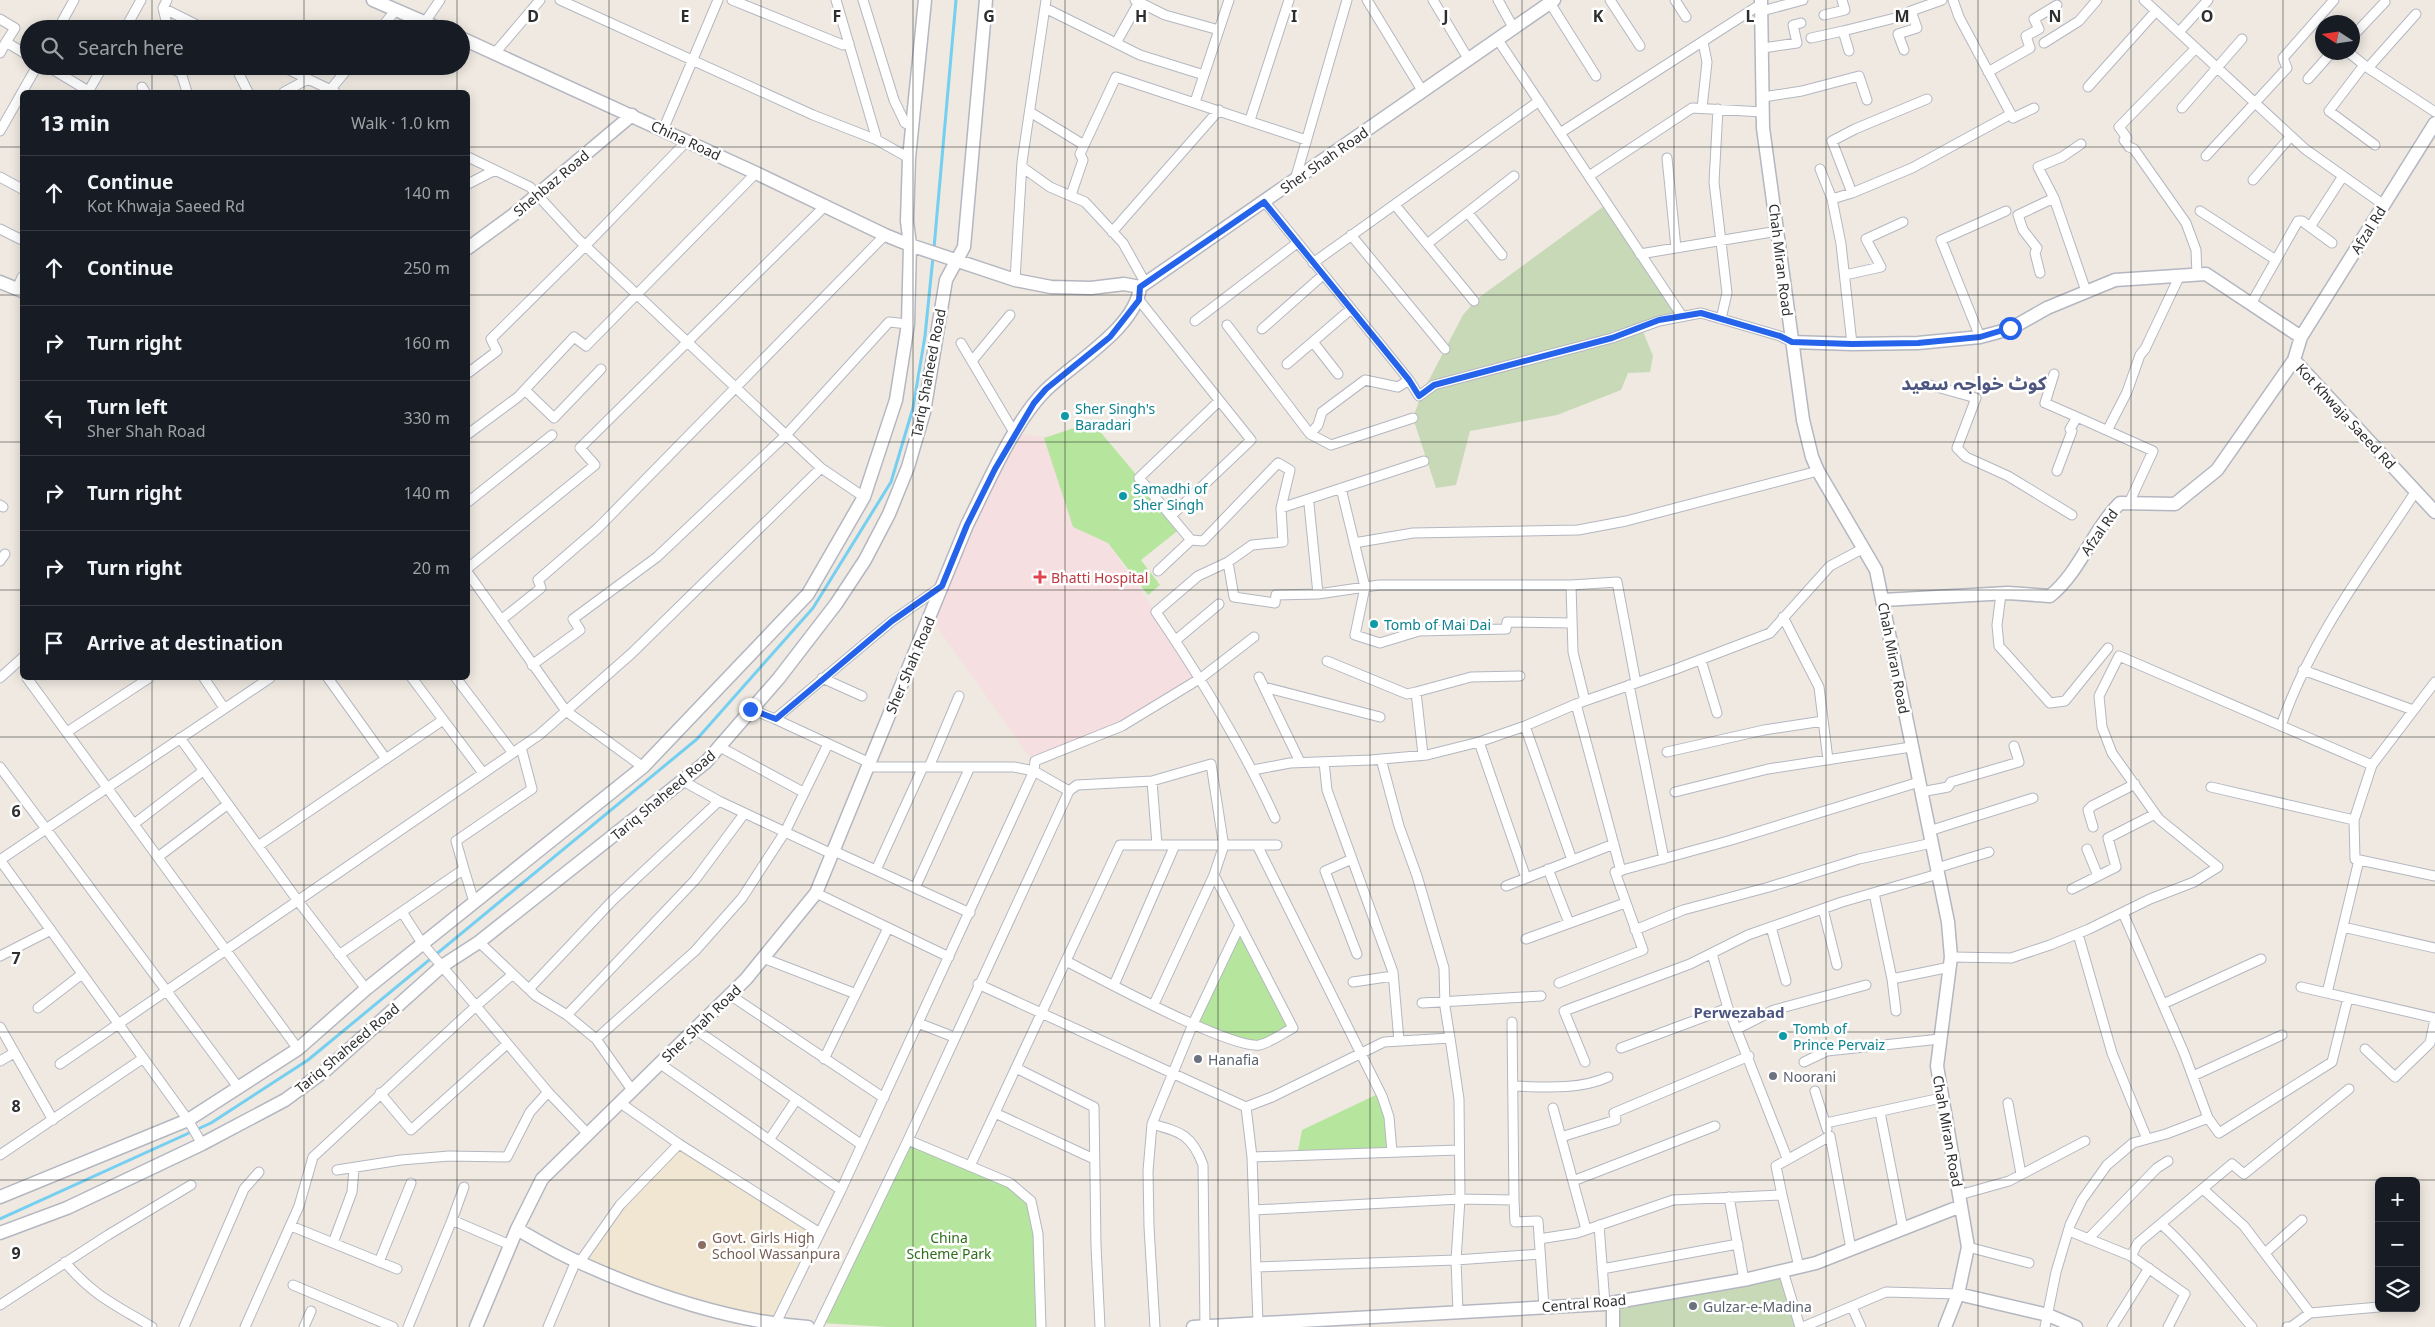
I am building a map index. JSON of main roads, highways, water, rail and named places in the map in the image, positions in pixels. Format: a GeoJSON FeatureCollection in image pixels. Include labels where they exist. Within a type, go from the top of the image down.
{"type":"FeatureCollection","features":[{"type":"Feature","properties":{"kind":"main road"},"geometry":{"type":"LineString","coordinates":[[373,0],[419,20]]}},
{"type":"Feature","properties":{"kind":"main road","name":"Tariq Shaheed Road"},"geometry":{"type":"LineString","coordinates":[[0,1197],[191,1124],[238,1087],[298,1049],[366,989],[643,767],[808,594],[864,497],[896,400],[908,324],[915,246],[907,221],[910,158],[925,0]]}},
{"type":"Feature","properties":{"kind":"main road","name":"Tariq Shaheed Road"},"geometry":{"type":"LineString","coordinates":[[0,1233],[67,1208],[285,1100],[326,1070],[441,965],[478,942],[683,781],[720,747],[750,709],[779,678],[836,604],[866,560],[889,514],[908,467],[924,412],[946,280],[964,247],[986,0]]}},
{"type":"Feature","properties":{"kind":"main road","name":"Sher Shah Road"},"geometry":{"type":"LineString","coordinates":[[476,1327],[517,1229],[542,1179],[730,995],[763,958],[816,892],[967,525],[1015,434],[1034,403],[1046,389],[1110,337],[1139,300],[1143,285],[1552,1]]}},
{"type":"Feature","properties":{"kind":"main road","name":"Chah Miran Road"},"geometry":{"type":"LineString","coordinates":[[1761,5],[1763,128],[1803,420],[1812,457],[1818,471],[1876,570],[1948,922],[1951,962],[1937,1066],[1968,1247],[1958,1294],[1945,1327]]}},
{"type":"Feature","properties":{"kind":"main road","name":"China Road"},"geometry":{"type":"LineString","coordinates":[[470,42],[756,172],[885,235],[956,260]]}},
{"type":"Feature","properties":{"kind":"main road","name":"Shehbaz Road"},"geometry":{"type":"LineString","coordinates":[[470,247],[513,215],[632,115]]}},
{"type":"Feature","properties":{"kind":"main road","name":"Afzal Rd"},"geometry":{"type":"LineString","coordinates":[[2301,337],[2435,123]]}},
{"type":"Feature","properties":{"kind":"main road"},"geometry":{"type":"LineString","coordinates":[[956,260],[1015,280],[1051,287],[1091,288],[1124,284],[1143,285]]}},
{"type":"Feature","properties":{"kind":"main road"},"geometry":{"type":"LineString","coordinates":[[1792,342],[1852,344],[1918,343],[1980,337],[2010,328],[2047,308],[2115,280],[2197,274],[2206,274],[2301,337]]}},
{"type":"Feature","properties":{"kind":"main road"},"geometry":{"type":"LineString","coordinates":[[0,282],[20,286]]}},
{"type":"Feature","properties":{"kind":"main road","name":"Kot Khwaja Saeed Rd"},"geometry":{"type":"LineString","coordinates":[[2301,337],[2294,360],[2434,509]]}},
{"type":"Feature","properties":{"kind":"main road","name":"Afzal Rd"},"geometry":{"type":"LineString","coordinates":[[1883,600],[2002,594],[2050,596],[2064,585],[2108,515],[2120,503],[2175,504],[2218,470],[2294,360]]}},
{"type":"Feature","properties":{"kind":"main road","name":"Central Road"},"geometry":{"type":"LineString","coordinates":[[1193,1327],[1608,1303],[1744,1280],[1799,1267],[1903,1229],[1960,1201]]}},
{"type":"Feature","properties":{"kind":"main road"},"geometry":{"type":"LineString","coordinates":[[517,1229],[578,1262],[653,1291],[775,1326],[808,1327]]}},
{"type":"Feature","properties":{"kind":"main road"},"geometry":{"type":"LineString","coordinates":[[1958,1294],[2047,1321],[2076,1327]]}},
{"type":"Feature","properties":{"kind":"main road"},"geometry":{"type":"LineString","coordinates":[[1608,1303],[1613,1327]]}},
{"type":"Feature","properties":{"kind":"waterway"},"geometry":{"type":"LineString","coordinates":[[934,248],[956,0]]}},
{"type":"Feature","properties":{"kind":"waterway"},"geometry":{"type":"LineString","coordinates":[[0,1219],[211,1123],[308,1060],[697,739],[813,608],[891,482],[913,408],[925,336],[933,257]]}},
{"type":"Feature","properties":{"kind":"place","name":"Sher Singh's Baradari"},"geometry":{"type":"Point","coordinates":[1065,416]}},
{"type":"Feature","properties":{"kind":"place","name":"Samadhi of Sher Singh"},"geometry":{"type":"Point","coordinates":[1123,496]}},
{"type":"Feature","properties":{"kind":"place","name":"Bhatti Hospital"},"geometry":{"type":"Point","coordinates":[1040,577]}},
{"type":"Feature","properties":{"kind":"place","name":"Tomb of Mai Dai"},"geometry":{"type":"Point","coordinates":[1374,624]}},
{"type":"Feature","properties":{"kind":"place","name":"Tomb of Prince Pervaiz"},"geometry":{"type":"Point","coordinates":[1783,1036]}},
{"type":"Feature","properties":{"kind":"place","name":"Hanafia"},"geometry":{"type":"Point","coordinates":[1198,1059]}},
{"type":"Feature","properties":{"kind":"place","name":"Noorani"},"geometry":{"type":"Point","coordinates":[1773,1076]}},
{"type":"Feature","properties":{"kind":"place","name":"Govt. Girls High School Wassanpura"},"geometry":{"type":"Point","coordinates":[702,1245]}},
{"type":"Feature","properties":{"kind":"place","name":"Gulzar-e-Madina"},"geometry":{"type":"Point","coordinates":[1693,1306]}},
{"type":"Feature","properties":{"kind":"district","name":"کوٹ خواجہ سعید"},"geometry":{"type":"Point","coordinates":[1974,383]}},
{"type":"Feature","properties":{"kind":"district","name":"Perwezabad"},"geometry":{"type":"Point","coordinates":[1739,1012]}},
{"type":"Feature","properties":{"kind":"park label","name":"China Scheme Park"},"geometry":{"type":"Point","coordinates":[949,1246]}}]}
